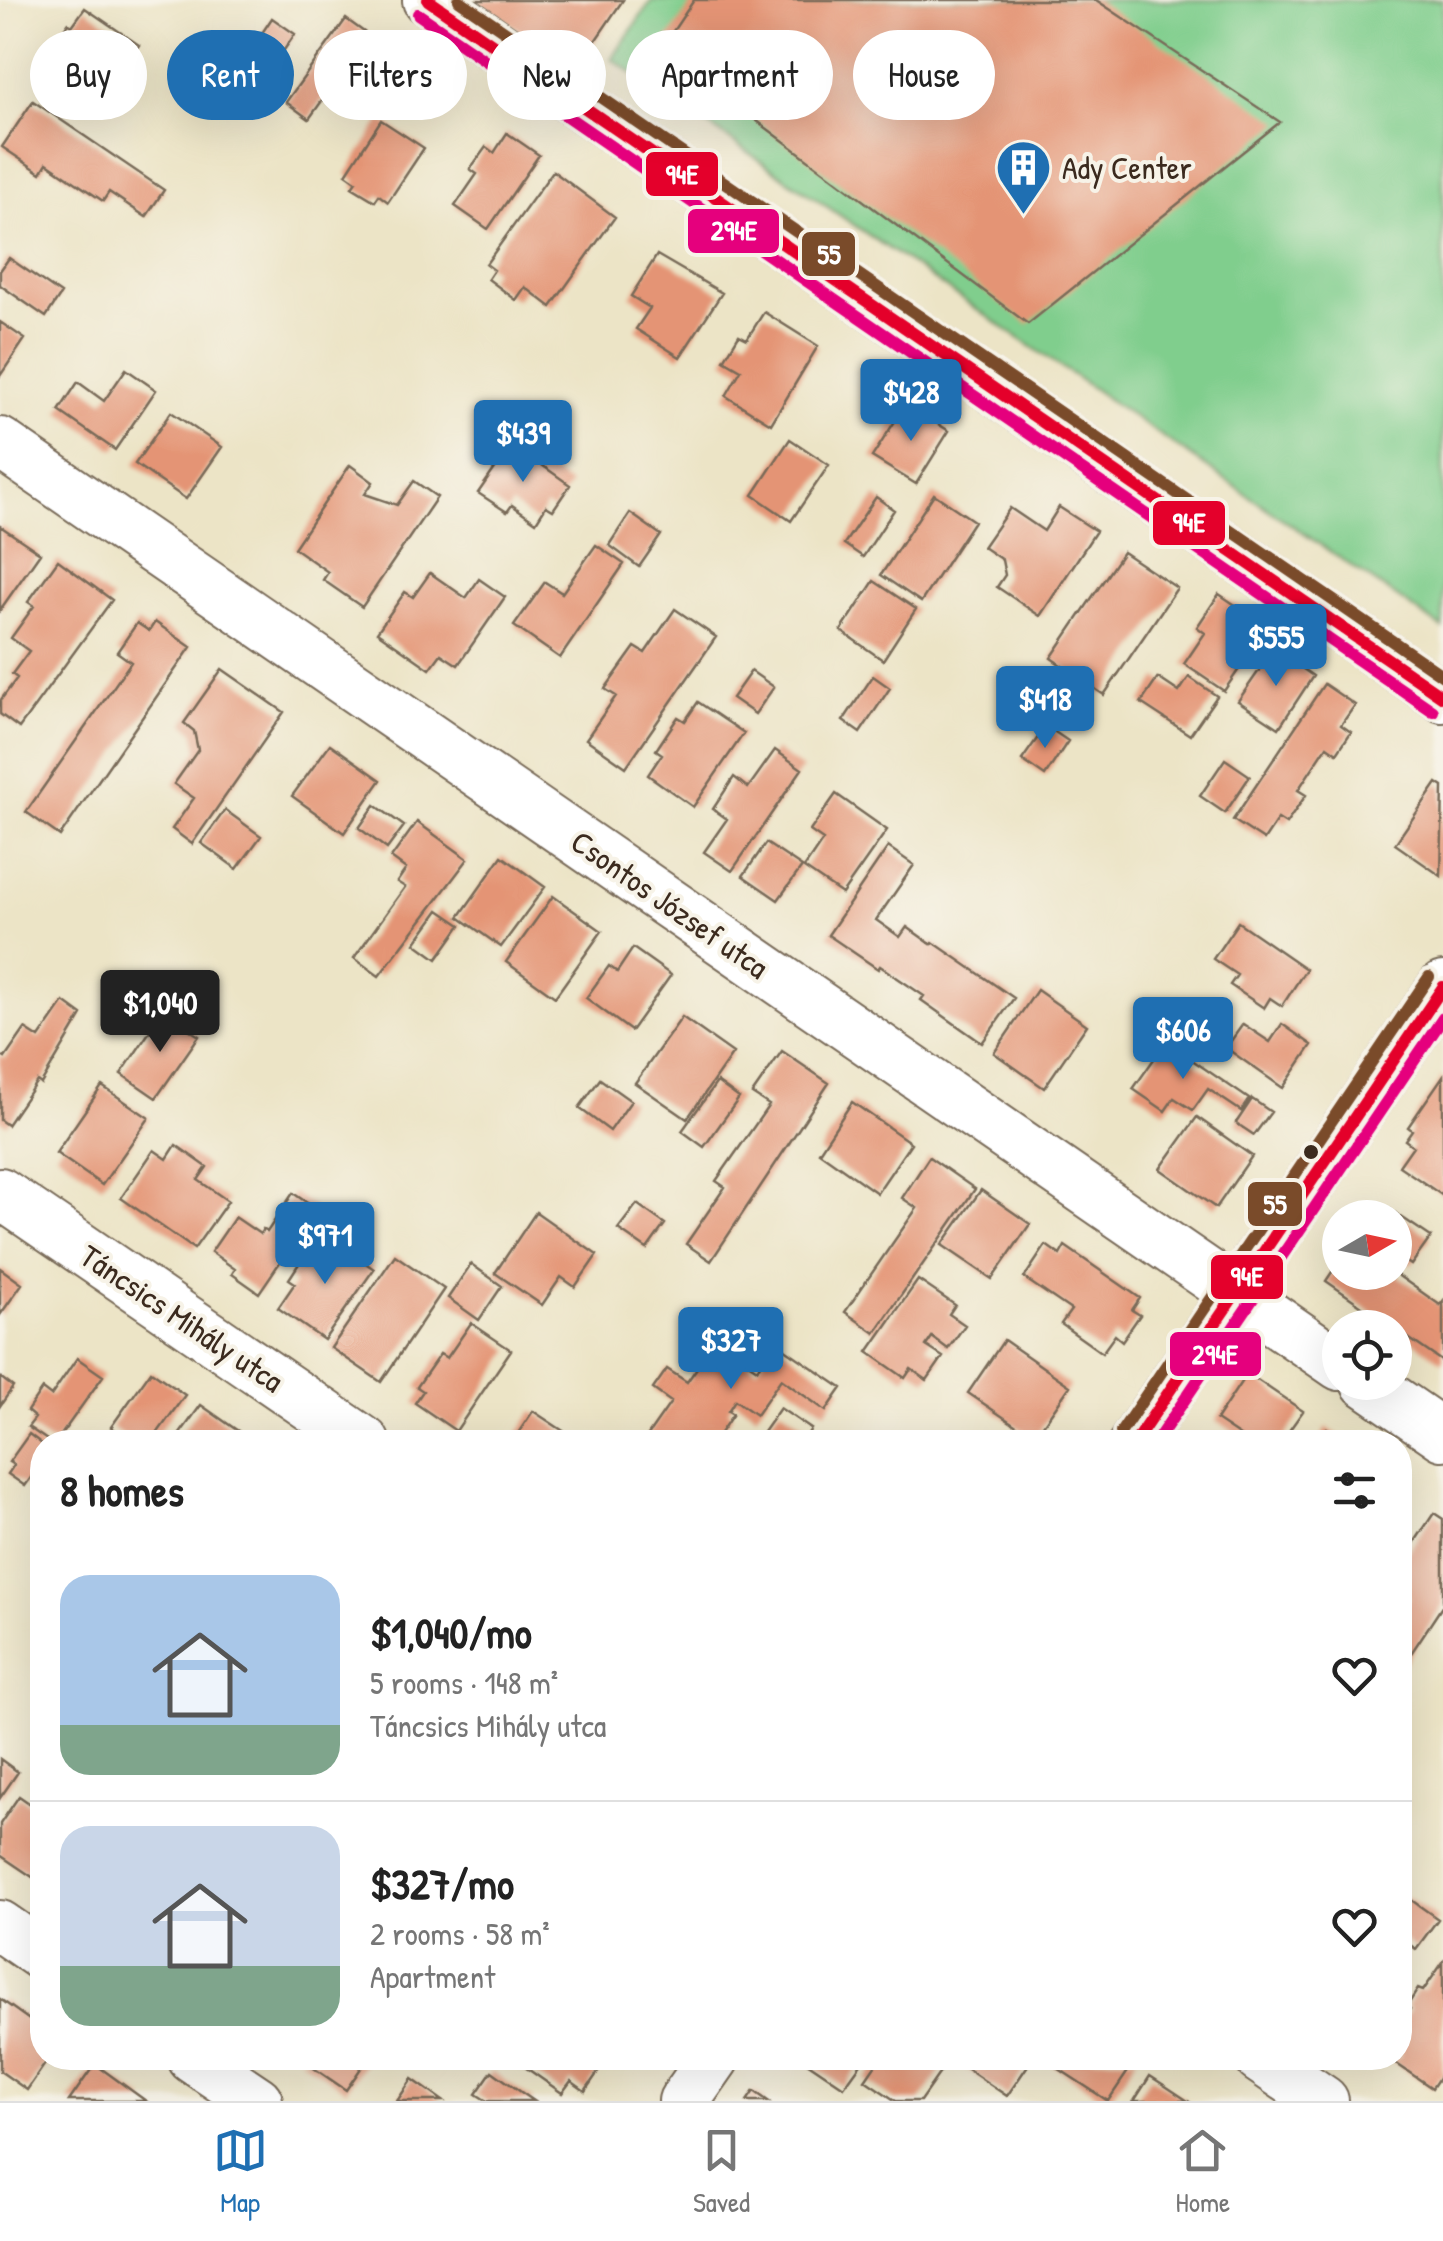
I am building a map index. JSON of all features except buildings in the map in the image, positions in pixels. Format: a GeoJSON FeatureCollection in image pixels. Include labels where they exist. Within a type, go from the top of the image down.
{"type":"FeatureCollection","features":[{"type":"Feature","properties":{"kind":"street"},"geometry":{"type":"LineString","coordinates":[[428,0],[1443,698]]}},
{"type":"Feature","properties":{"kind":"street","name":"Csontos József utca"},"geometry":{"type":"LineString","coordinates":[[0,443],[1322,1353]]}},
{"type":"Feature","properties":{"kind":"street"},"geometry":{"type":"LineString","coordinates":[[1143,1430],[1443,987]]}},
{"type":"Feature","properties":{"kind":"street","name":"Táncsics Mihály utca"},"geometry":{"type":"LineString","coordinates":[[0,1194],[346,1430]]}},
{"type":"Feature","properties":{"kind":"street"},"geometry":{"type":"LineString","coordinates":[[1392,1400],[1443,1435]]}},
{"type":"Feature","properties":{"kind":"street"},"geometry":{"type":"LineString","coordinates":[[0,1926],[30,1947]]}},
{"type":"Feature","properties":{"kind":"street"},"geometry":{"type":"LineString","coordinates":[[211,2070],[257,2101]]}},
{"type":"Feature","properties":{"kind":"street"},"geometry":{"type":"LineString","coordinates":[[684,2101],[706,2070]]}},
{"type":"Feature","properties":{"kind":"street"},"geometry":{"type":"LineString","coordinates":[[1278,2070],[1323,2101]]}},
{"type":"Feature","properties":{"kind":"green space"},"geometry":{"type":"Polygon","coordinates":[[[652,0],[1443,0],[1443,629],[701,120],[833,120],[833,30],[632,30],[652,0]]]}},
{"type":"Feature","properties":{"kind":"green space"},"geometry":{"type":"Polygon","coordinates":[[[626,38],[626,69],[612,59],[626,38]]]}},
{"type":"Feature","properties":{"kind":"transit line","name":"94E"},"geometry":{"type":"LineString","coordinates":[[428,0],[1443,697]]}},
{"type":"Feature","properties":{"kind":"transit line","name":"55"},"geometry":{"type":"LineString","coordinates":[[459,0],[1443,676]]}},
{"type":"Feature","properties":{"kind":"transit line","name":"294E"},"geometry":{"type":"LineString","coordinates":[[418,14],[1433,711]]}},
{"type":"Feature","properties":{"kind":"transit line","name":"55"},"geometry":{"type":"LineString","coordinates":[[1122,1430],[1429,977]]}},
{"type":"Feature","properties":{"kind":"transit line","name":"94E"},"geometry":{"type":"LineString","coordinates":[[1143,1430],[1443,987]]}},
{"type":"Feature","properties":{"kind":"transit line","name":"294E"},"geometry":{"type":"LineString","coordinates":[[1164,1430],[1443,1018]]}},
{"type":"Feature","properties":{"kind":"place","name":"Ady Center"},"geometry":{"type":"Point","coordinates":[1023,216]}}]}
